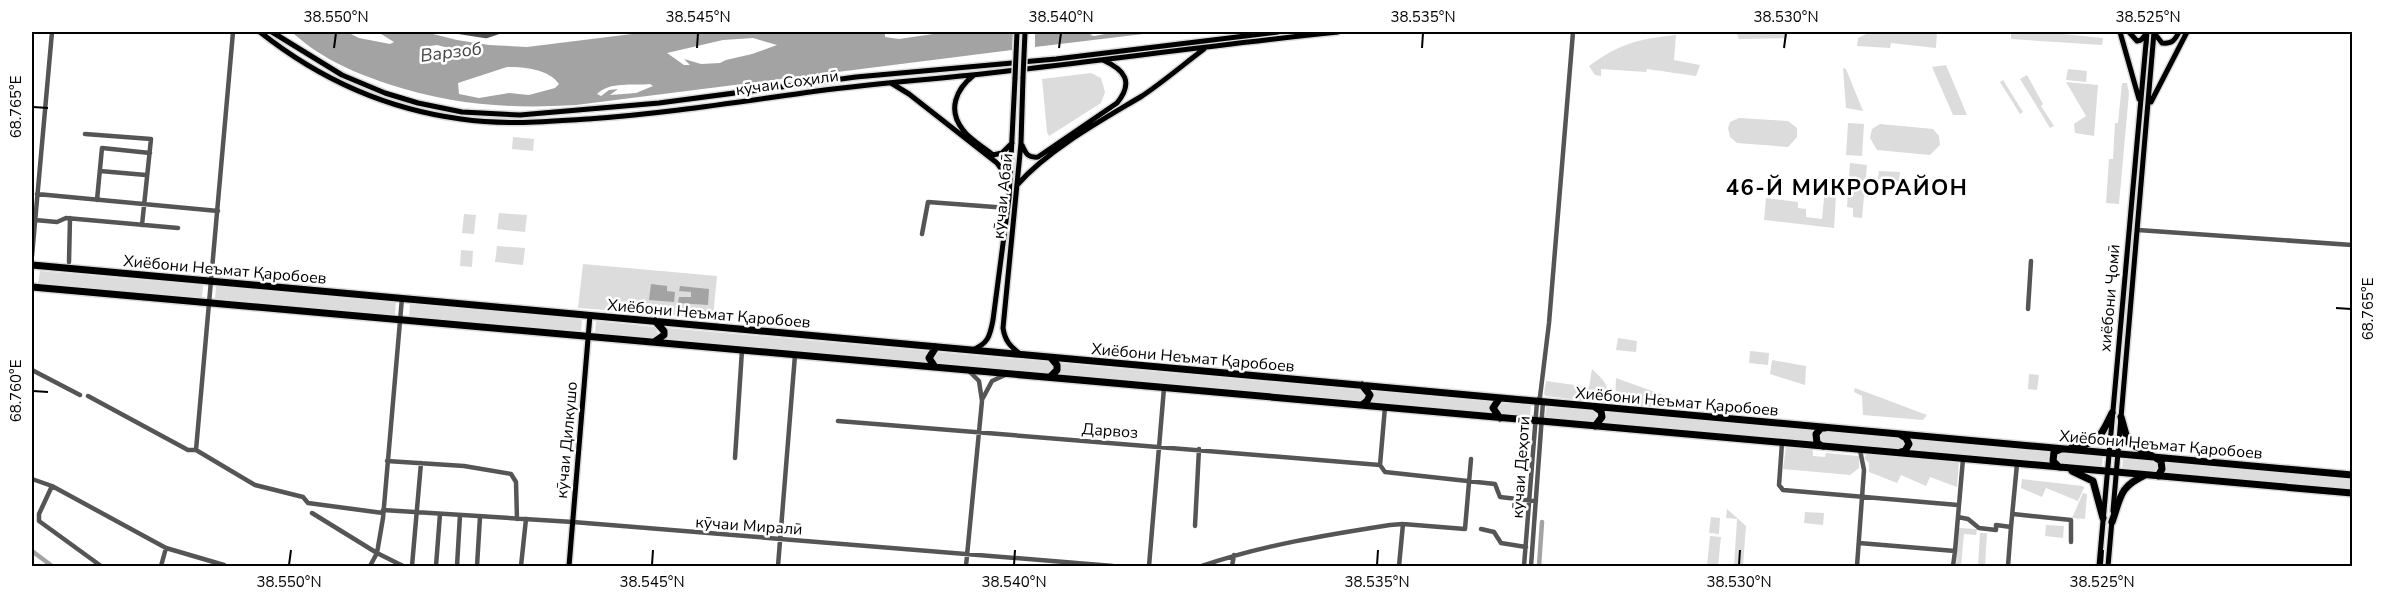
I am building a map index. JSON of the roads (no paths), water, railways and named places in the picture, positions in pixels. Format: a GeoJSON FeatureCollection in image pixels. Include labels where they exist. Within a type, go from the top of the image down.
{"type":"FeatureCollection","features":[{"type":"Feature","properties":{"kind":"highway","name":"Хиёбони Неъмат Қаробоев"},"geometry":{"type":"LineString","coordinates":[[32,265],[2352,475]]}},
{"type":"Feature","properties":{"kind":"highway","name":"Хиёбони Неъмат Қаробоев"},"geometry":{"type":"LineString","coordinates":[[32,287],[2352,493]]}},
{"type":"Feature","properties":{"kind":"highway"},"geometry":{"type":"LineString","coordinates":[[654,342],[664,335],[664,330],[655,321]]}},
{"type":"Feature","properties":{"kind":"highway"},"geometry":{"type":"LineString","coordinates":[[935,367],[929,358],[936,347]]}},
{"type":"Feature","properties":{"kind":"highway"},"geometry":{"type":"LineString","coordinates":[[1050,377],[1057,369],[1051,357]]}},
{"type":"Feature","properties":{"kind":"highway"},"geometry":{"type":"LineString","coordinates":[[1362,386],[1370,394],[1362,405]]}},
{"type":"Feature","properties":{"kind":"highway"},"geometry":{"type":"LineString","coordinates":[[1499,399],[1492,408],[1500,417]]}},
{"type":"Feature","properties":{"kind":"highway"},"geometry":{"type":"LineString","coordinates":[[1594,407],[1601,411],[1602,417],[1595,426]]}},
{"type":"Feature","properties":{"kind":"highway"},"geometry":{"type":"LineString","coordinates":[[2103,518],[2093,480],[2060,467],[2053,461],[2053,456],[2054,452],[2062,449],[2099,439],[2112,413]]}},
{"type":"Feature","properties":{"kind":"highway"},"geometry":{"type":"LineString","coordinates":[[2121,417],[2128,442],[2158,458],[2162,467],[2158,476]]}},
{"type":"Feature","properties":{"kind":"highway"},"geometry":{"type":"LineString","coordinates":[[1822,446],[1818,443],[1816,434],[1821,428],[1828,428]]}},
{"type":"Feature","properties":{"kind":"highway"},"geometry":{"type":"LineString","coordinates":[[1898,453],[1905,451],[1909,444],[1901,434]]}},
{"type":"Feature","properties":{"kind":"highway"},"geometry":{"type":"LineString","coordinates":[[2112,522],[2127,484],[2147,475]]}},
{"type":"Feature","properties":{"kind":"main road","name":"кӯчаи Соҳилӣ"},"geometry":{"type":"LineString","coordinates":[[260,32],[285,51],[337,82],[398,105],[459,119],[530,123],[639,115],[891,83],[1338,32]]}},
{"type":"Feature","properties":{"kind":"main road","name":"кӯчаи Соҳилӣ"},"geometry":{"type":"LineString","coordinates":[[272,32],[342,75],[418,103],[462,112],[520,116],[855,77],[1056,59],[1278,32]]}},
{"type":"Feature","properties":{"kind":"main road","name":"кӯчаи Абаӣ"},"geometry":{"type":"LineString","coordinates":[[971,350],[986,343],[990,335],[1008,208],[1017,32]]}},
{"type":"Feature","properties":{"kind":"main road","name":"кӯчаи Абаӣ"},"geometry":{"type":"LineString","coordinates":[[1022,355],[1009,345],[1003,328],[1021,143],[1025,32]]}},
{"type":"Feature","properties":{"kind":"main road"},"geometry":{"type":"LineString","coordinates":[[2121,32],[2140,105]]}},
{"type":"Feature","properties":{"kind":"main road"},"geometry":{"type":"LineString","coordinates":[[2129,32],[2137,41],[2144,38],[2146,32]]}},
{"type":"Feature","properties":{"kind":"main road","name":"хиёбони Ҷомӣ"},"geometry":{"type":"LineString","coordinates":[[2099,567],[2146,32]]}},
{"type":"Feature","properties":{"kind":"main road"},"geometry":{"type":"LineString","coordinates":[[2154,32],[2162,43],[2168,44],[2176,38],[2179,32]]}},
{"type":"Feature","properties":{"kind":"main road","name":"хиёбони Ҷомӣ"},"geometry":{"type":"LineString","coordinates":[[2108,567],[2154,32]]}},
{"type":"Feature","properties":{"kind":"main road"},"geometry":{"type":"LineString","coordinates":[[2149,106],[2187,32]]}},
{"type":"Feature","properties":{"kind":"main road"},"geometry":{"type":"LineString","coordinates":[[1017,185],[1035,166],[1124,104],[1142,96],[1206,47]]}},
{"type":"Feature","properties":{"kind":"main road"},"geometry":{"type":"LineString","coordinates":[[1021,143],[1027,155],[1031,158],[1038,157],[1117,103],[1124,94],[1126,85],[1124,75],[1117,67],[1101,60]]}},
{"type":"Feature","properties":{"kind":"main road"},"geometry":{"type":"LineString","coordinates":[[975,74],[961,86],[958,92],[956,115],[962,129],[993,154],[1002,153],[1012,141]]}},
{"type":"Feature","properties":{"kind":"main road"},"geometry":{"type":"LineString","coordinates":[[891,83],[909,94],[997,163],[1006,173],[1009,183]]}},
{"type":"Feature","properties":{"kind":"main road"},"geometry":{"type":"LineString","coordinates":[[752,90],[751,97],[754,100]]}},
{"type":"Feature","properties":{"kind":"main road"},"geometry":{"type":"LineString","coordinates":[[729,93],[733,101],[730,104]]}},
{"type":"Feature","properties":{"kind":"main road"},"geometry":{"type":"LineString","coordinates":[[2121,314],[2130,315]]}},
{"type":"Feature","properties":{"kind":"main road","name":"кӯчаи Дилкушо"},"geometry":{"type":"LineString","coordinates":[[569,567],[590,315]]}},
{"type":"Feature","properties":{"kind":"main road"},"geometry":{"type":"LineString","coordinates":[[2119,334],[2128,335]]}},
{"type":"Feature","properties":{"kind":"street"},"geometry":{"type":"LineString","coordinates":[[32,256],[52,32]]}},
{"type":"Feature","properties":{"kind":"street"},"geometry":{"type":"LineString","coordinates":[[196,450],[233,32]]}},
{"type":"Feature","properties":{"kind":"street"},"geometry":{"type":"LineString","coordinates":[[460,32],[486,36],[498,32]]}},
{"type":"Feature","properties":{"kind":"street","name":"кӯчаи Деҳотӣ"},"geometry":{"type":"LineString","coordinates":[[1531,567],[1540,400],[1549,322],[1573,32]]}},
{"type":"Feature","properties":{"kind":"street"},"geometry":{"type":"LineString","coordinates":[[85,134],[151,139],[142,225]]}},
{"type":"Feature","properties":{"kind":"street"},"geometry":{"type":"LineString","coordinates":[[97,200],[102,148],[150,153]]}},
{"type":"Feature","properties":{"kind":"street"},"geometry":{"type":"LineString","coordinates":[[100,171],[146,175]]}},
{"type":"Feature","properties":{"kind":"street"},"geometry":{"type":"LineString","coordinates":[[37,194],[218,211]]}},
{"type":"Feature","properties":{"kind":"street"},"geometry":{"type":"LineString","coordinates":[[922,234],[928,202],[1008,208]]}},
{"type":"Feature","properties":{"kind":"street"},"geometry":{"type":"LineString","coordinates":[[35,220],[57,222],[70,218],[178,228]]}},
{"type":"Feature","properties":{"kind":"street"},"geometry":{"type":"LineString","coordinates":[[69,262],[70,218]]}},
{"type":"Feature","properties":{"kind":"street"},"geometry":{"type":"LineString","coordinates":[[2138,230],[2352,245]]}},
{"type":"Feature","properties":{"kind":"street"},"geometry":{"type":"LineString","coordinates":[[2028,309],[2031,261]]}},
{"type":"Feature","properties":{"kind":"street"},"geometry":{"type":"LineString","coordinates":[[370,567],[377,553],[383,512],[402,298]]}},
{"type":"Feature","properties":{"kind":"street"},"geometry":{"type":"LineString","coordinates":[[735,458],[742,350]]}},
{"type":"Feature","properties":{"kind":"street"},"geometry":{"type":"LineString","coordinates":[[778,567],[795,355]]}},
{"type":"Feature","properties":{"kind":"street"},"geometry":{"type":"LineString","coordinates":[[32,370],[80,395]]}},
{"type":"Feature","properties":{"kind":"street"},"geometry":{"type":"LineString","coordinates":[[966,567],[982,400],[979,381],[967,370]]}},
{"type":"Feature","properties":{"kind":"street"},"geometry":{"type":"LineString","coordinates":[[982,400],[992,381],[1010,374]]}},
{"type":"Feature","properties":{"kind":"street"},"geometry":{"type":"LineString","coordinates":[[1149,567],[1164,388]]}},
{"type":"Feature","properties":{"kind":"street","name":"кӯчаи Миралӣ"},"geometry":{"type":"LineString","coordinates":[[88,396],[188,450],[196,450],[255,485],[303,496],[308,503],[383,512],[573,522],[1113,567]]}},
{"type":"Feature","properties":{"kind":"street"},"geometry":{"type":"LineString","coordinates":[[1380,465],[1385,407]]}},
{"type":"Feature","properties":{"kind":"street","name":"Дарвоз"},"geometry":{"type":"LineString","coordinates":[[837,421],[1380,465],[1385,472],[1495,484],[1500,497],[1530,500]]}},
{"type":"Feature","properties":{"kind":"street","name":"кӯчаи Деҳотӣ"},"geometry":{"type":"LineString","coordinates":[[1524,567],[1539,421]]}},
{"type":"Feature","properties":{"kind":"street"},"geometry":{"type":"LineString","coordinates":[[1782,443],[1780,489],[1959,506]]}},
{"type":"Feature","properties":{"kind":"street"},"geometry":{"type":"LineString","coordinates":[[1195,526],[1199,449]]}},
{"type":"Feature","properties":{"kind":"street"},"geometry":{"type":"LineString","coordinates":[[1857,567],[1864,470],[1860,450]]}},
{"type":"Feature","properties":{"kind":"street"},"geometry":{"type":"LineString","coordinates":[[1202,567],[1233,555],[1286,542],[1403,524],[1465,529],[1471,459]]}},
{"type":"Feature","properties":{"kind":"street"},"geometry":{"type":"LineString","coordinates":[[1953,567],[1963,459]]}},
{"type":"Feature","properties":{"kind":"street"},"geometry":{"type":"LineString","coordinates":[[387,461],[511,474],[516,482],[517,519]]}},
{"type":"Feature","properties":{"kind":"street"},"geometry":{"type":"LineString","coordinates":[[412,567],[421,463]]}},
{"type":"Feature","properties":{"kind":"street"},"geometry":{"type":"LineString","coordinates":[[2008,567],[2017,464]]}},
{"type":"Feature","properties":{"kind":"street"},"geometry":{"type":"LineString","coordinates":[[32,479],[52,486],[166,548],[224,565]]}},
{"type":"Feature","properties":{"kind":"street"},"geometry":{"type":"LineString","coordinates":[[52,486],[39,514],[39,522],[101,567]]}},
{"type":"Feature","properties":{"kind":"street"},"geometry":{"type":"LineString","coordinates":[[1530,500],[1536,501]]}},
{"type":"Feature","properties":{"kind":"street"},"geometry":{"type":"LineString","coordinates":[[312,513],[403,567]]}},
{"type":"Feature","properties":{"kind":"street"},"geometry":{"type":"LineString","coordinates":[[436,567],[440,514]]}},
{"type":"Feature","properties":{"kind":"street"},"geometry":{"type":"LineString","coordinates":[[2013,514],[2071,520],[2071,542]]}},
{"type":"Feature","properties":{"kind":"street"},"geometry":{"type":"LineString","coordinates":[[457,567],[460,515]]}},
{"type":"Feature","properties":{"kind":"street"},"geometry":{"type":"LineString","coordinates":[[477,567],[480,517]]}},
{"type":"Feature","properties":{"kind":"street"},"geometry":{"type":"LineString","coordinates":[[1958,517],[1968,519],[1979,528],[1995,530],[1996,525],[2012,527]]}},
{"type":"Feature","properties":{"kind":"street"},"geometry":{"type":"LineString","coordinates":[[520,567],[525,519]]}},
{"type":"Feature","properties":{"kind":"street"},"geometry":{"type":"LineString","coordinates":[[1399,567],[1403,524]]}},
{"type":"Feature","properties":{"kind":"street"},"geometry":{"type":"LineString","coordinates":[[1481,529],[1494,532],[1501,543],[1526,547]]}},
{"type":"Feature","properties":{"kind":"street"},"geometry":{"type":"LineString","coordinates":[[1859,543],[1955,551]]}},
{"type":"Feature","properties":{"kind":"street"},"geometry":{"type":"LineString","coordinates":[[161,567],[166,548]]}},
{"type":"Feature","properties":{"kind":"street"},"geometry":{"type":"LineString","coordinates":[[1233,555],[1233,567]]}},
{"type":"Feature","properties":{"kind":"waterway"},"geometry":{"type":"LineString","coordinates":[[1539,566],[1542,522]]}},
{"type":"Feature","properties":{"kind":"waterway"},"geometry":{"type":"LineString","coordinates":[[32,551],[52,566]]}},
{"type":"Feature","properties":{"kind":"district","name":"46-Й МИКРОРАЙОН"},"geometry":{"type":"Point","coordinates":[1847,187]}},
{"type":"Feature","properties":{"kind":"water label","name":"Варзоб"},"geometry":{"type":"Point","coordinates":[451,52]}}]}
